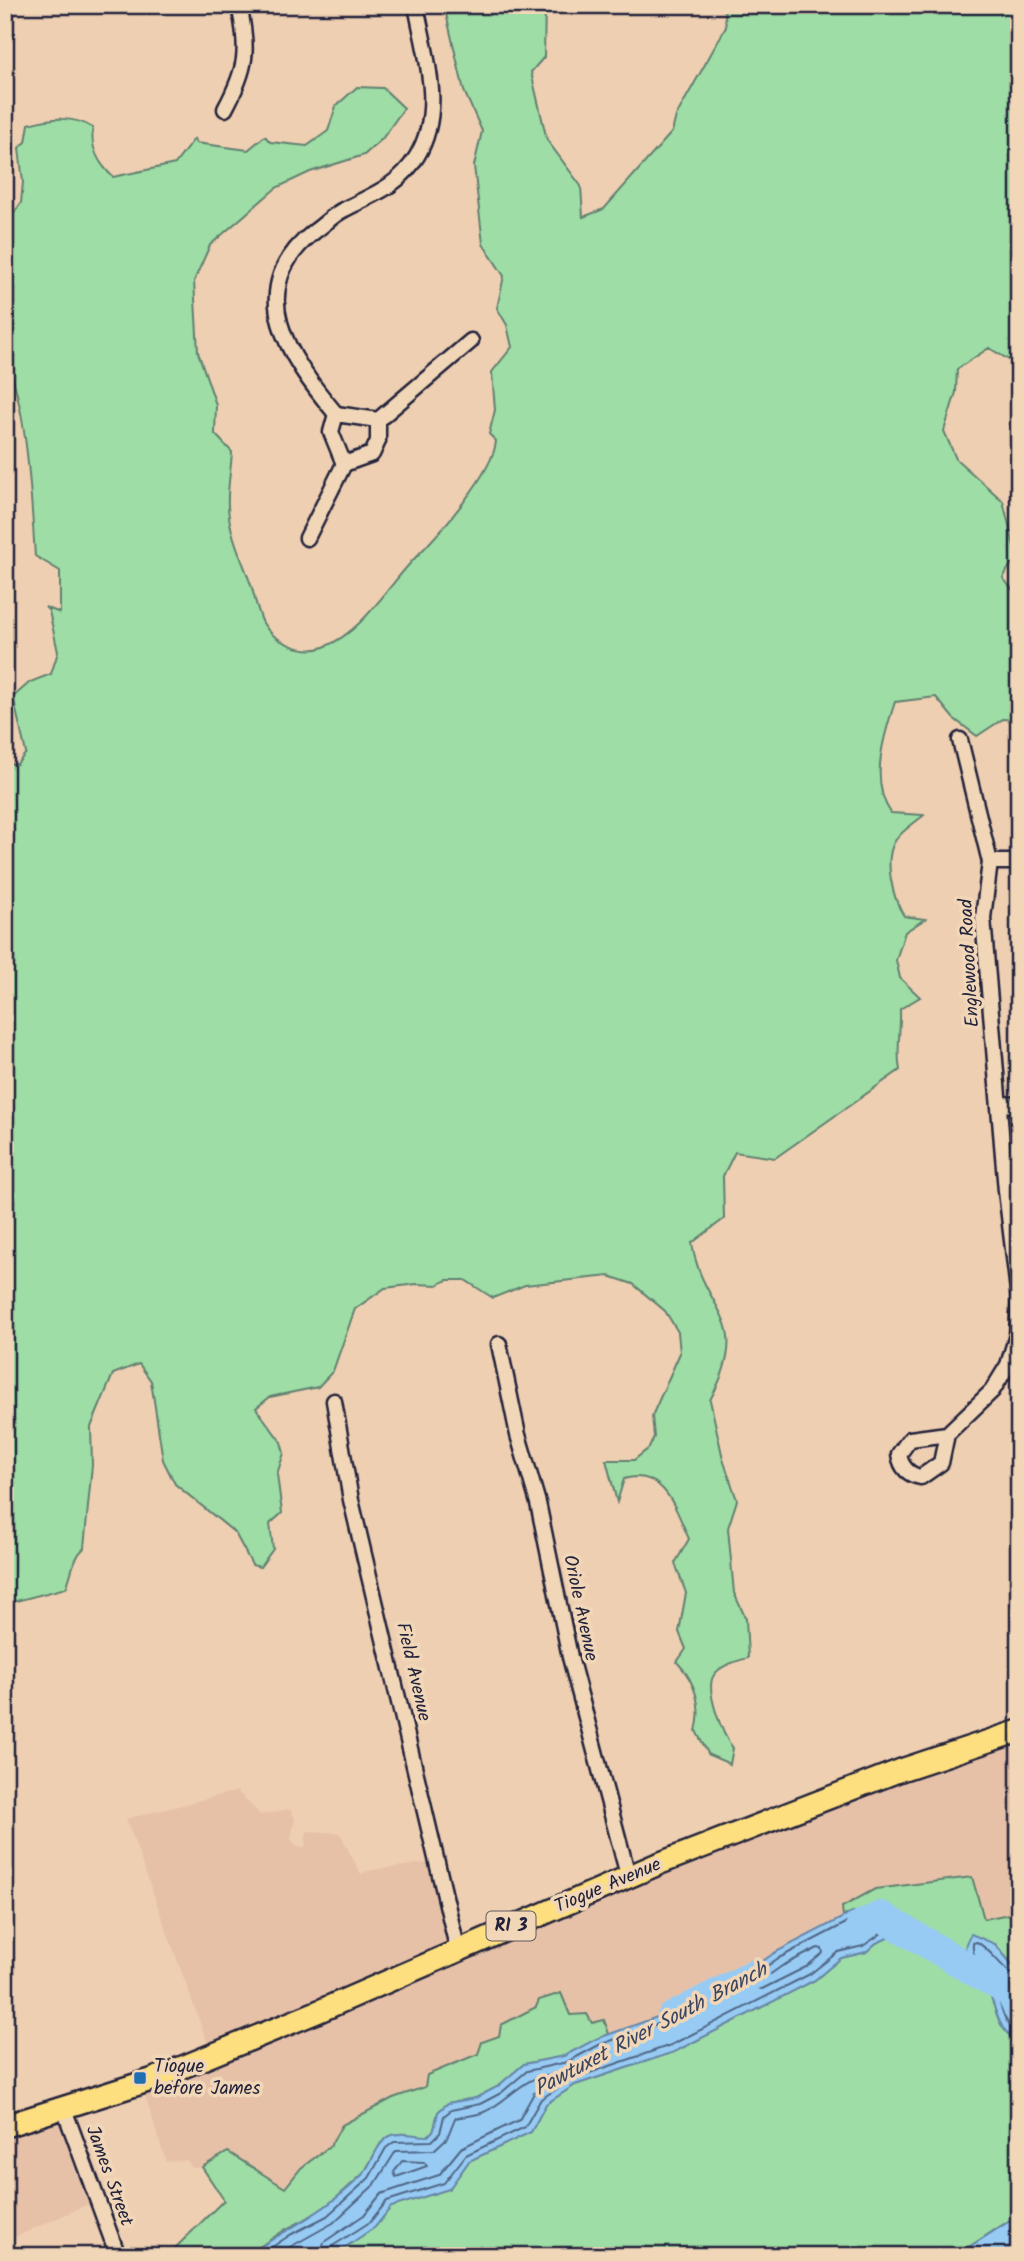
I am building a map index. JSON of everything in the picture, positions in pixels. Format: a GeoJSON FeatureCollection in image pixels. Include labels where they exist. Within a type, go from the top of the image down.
{"type":"FeatureCollection","features":[{"type":"Feature","properties":{"kind":"main road","name":"Tiogue Avenue"},"geometry":{"type":"LineString","coordinates":[[5,2126],[151,2080],[458,1951],[524,1920],[629,1879],[658,1864],[901,1770],[1019,1731]]}},
{"type":"Feature","properties":{"kind":"street"},"geometry":{"type":"LineString","coordinates":[[225,109],[244,70],[247,55],[239,5]]}},
{"type":"Feature","properties":{"kind":"street"},"geometry":{"type":"LineString","coordinates":[[379,420],[336,414],[308,380],[285,341],[276,307],[280,274],[299,244],[343,209],[371,199],[396,181],[417,156],[429,124],[433,96],[415,5]]}},
{"type":"Feature","properties":{"kind":"street"},"geometry":{"type":"LineString","coordinates":[[307,538],[344,464],[372,454],[378,441],[379,420],[471,341]]}},
{"type":"Feature","properties":{"kind":"street"},"geometry":{"type":"LineString","coordinates":[[336,414],[331,432],[344,464]]}},
{"type":"Feature","properties":{"kind":"street","name":"Englewood Road"},"geometry":{"type":"LineString","coordinates":[[947,1434],[992,1391],[1009,1365],[1017,1335],[1019,1300],[983,918],[990,862],[960,740]]}},
{"type":"Feature","properties":{"kind":"street"},"geometry":{"type":"LineString","coordinates":[[990,862],[1019,862]]}},
{"type":"Feature","properties":{"kind":"street"},"geometry":{"type":"LineString","coordinates":[[999,1104],[1019,1105]]}},
{"type":"Feature","properties":{"kind":"street","name":"Oriole Avenue"},"geometry":{"type":"LineString","coordinates":[[499,1344],[518,1435],[538,1503],[570,1657],[629,1879]]}},
{"type":"Feature","properties":{"kind":"street","name":"Field Avenue"},"geometry":{"type":"LineString","coordinates":[[334,1401],[351,1500],[458,1951]]}},
{"type":"Feature","properties":{"kind":"street","name":"James Street"},"geometry":{"type":"LineString","coordinates":[[64,2109],[118,2256]]}},
{"type":"Feature","properties":{"kind":"shaded area"},"geometry":{"type":"Polygon","coordinates":[[[1019,1734],[1019,1912],[984,1919],[843,1907],[843,1917],[774,1953],[713,1997],[609,2034],[604,2020],[592,2023],[536,2007],[501,2024],[500,2036],[478,2054],[427,2075],[425,2086],[393,2098],[342,2125],[330,2146],[301,2168],[285,2188],[228,2152],[202,2167],[192,2168],[187,2160],[166,2162],[143,2089],[211,2053],[126,1819],[237,1791],[261,1815],[290,1809],[295,1819],[291,1838],[297,1847],[305,1847],[307,1831],[340,1833],[361,1875],[366,1871],[440,1861],[459,1948],[1019,1734]]]}},
{"type":"Feature","properties":{"kind":"shaded area"},"geometry":{"type":"Polygon","coordinates":[[[63,2113],[93,2202],[11,2239],[17,2256],[5,2256],[5,2129],[63,2113]]]}},
{"type":"Feature","properties":{"kind":"green space"},"geometry":{"type":"Polygon","coordinates":[[[444,5],[545,5],[544,57],[531,72],[547,140],[581,186],[583,217],[604,209],[672,132],[676,116],[726,27],[724,5],[1019,5],[1019,366],[989,348],[957,369],[956,392],[944,431],[956,459],[1003,501],[1018,562],[1011,564],[1003,578],[1019,598],[1019,720],[1003,719],[977,736],[953,718],[936,697],[895,702],[881,758],[884,801],[891,813],[924,815],[898,837],[891,849],[890,858],[893,890],[904,916],[925,919],[905,932],[896,960],[900,978],[920,997],[900,1009],[900,1070],[775,1158],[735,1152],[723,1176],[724,1219],[692,1243],[698,1267],[727,1332],[728,1350],[723,1372],[710,1400],[723,1459],[737,1500],[728,1528],[734,1593],[746,1619],[748,1658],[721,1669],[714,1675],[712,1682],[711,1691],[716,1712],[724,1734],[733,1748],[730,1764],[709,1755],[696,1731],[699,1712],[696,1694],[689,1677],[677,1662],[686,1649],[679,1632],[686,1593],[675,1563],[689,1539],[667,1494],[649,1479],[624,1479],[617,1502],[606,1460],[634,1460],[649,1448],[654,1437],[652,1416],[680,1353],[678,1332],[665,1311],[633,1284],[609,1276],[525,1285],[493,1298],[465,1280],[447,1280],[437,1285],[417,1284],[385,1288],[355,1309],[333,1371],[318,1387],[270,1397],[256,1408],[281,1442],[284,1453],[277,1474],[282,1513],[270,1524],[273,1549],[260,1567],[252,1565],[235,1533],[175,1484],[163,1460],[151,1381],[139,1364],[113,1374],[91,1427],[92,1465],[84,1548],[75,1562],[66,1588],[5,1604],[5,764],[17,764],[26,753],[13,697],[30,682],[51,674],[58,652],[49,611],[45,607],[60,613],[60,571],[35,556],[24,428],[13,379],[5,358],[5,226],[21,203],[23,182],[19,148],[26,142],[29,124],[54,119],[78,121],[93,128],[96,155],[113,177],[175,164],[194,139],[196,143],[248,150],[265,136],[270,142],[307,146],[328,131],[336,106],[357,87],[383,88],[404,108],[382,139],[364,155],[310,172],[276,188],[210,245],[194,281],[198,352],[216,405],[215,434],[232,452],[228,499],[231,527],[260,615],[274,636],[290,645],[308,649],[324,647],[338,640],[363,620],[450,519],[486,469],[496,441],[489,434],[495,410],[492,372],[512,347],[507,325],[497,308],[504,276],[483,244],[474,166],[482,131],[464,91],[444,5]]]}},
{"type":"Feature","properties":{"kind":"green space"},"geometry":{"type":"Polygon","coordinates":[[[972,1877],[984,1919],[1019,1912],[1019,1973],[995,1944],[966,1959],[986,1987],[1005,2030],[1019,2043],[1019,2214],[955,2256],[382,2256],[381,2251],[369,2256],[332,2256],[375,2227],[391,2207],[449,2189],[469,2161],[531,2132],[546,2104],[575,2085],[674,2052],[815,1980],[841,1958],[866,1952],[876,1943],[890,1937],[853,1912],[843,1916],[842,1907],[875,1889],[972,1877]]]}},
{"type":"Feature","properties":{"kind":"green space"},"geometry":{"type":"Polygon","coordinates":[[[561,1993],[570,2015],[587,2014],[592,2023],[604,2020],[609,2034],[565,2056],[524,2064],[497,2087],[476,2098],[448,2103],[438,2112],[434,2130],[428,2136],[381,2143],[364,2173],[322,2211],[286,2229],[246,2256],[167,2256],[224,2200],[202,2167],[228,2152],[285,2188],[301,2168],[330,2146],[342,2125],[393,2098],[425,2087],[427,2075],[478,2054],[482,2042],[499,2036],[501,2025],[536,2007],[539,2000],[561,1993]]]}},
{"type":"Feature","properties":{"kind":"water"},"geometry":{"type":"Polygon","coordinates":[[[853,1912],[889,1912],[897,1922],[890,1937],[876,1943],[866,1952],[841,1958],[815,1980],[674,2052],[575,2085],[546,2104],[531,2132],[469,2161],[449,2189],[391,2207],[375,2227],[332,2256],[246,2256],[336,2199],[362,2175],[385,2139],[404,2134],[428,2136],[434,2130],[438,2112],[448,2103],[476,2098],[497,2087],[524,2064],[564,2056],[596,2039],[713,1997],[774,1953],[853,1912]]]}},
{"type":"Feature","properties":{"kind":"water"},"geometry":{"type":"Polygon","coordinates":[[[971,1934],[995,1944],[1019,1973],[1019,2043],[1005,2030],[986,1987],[966,1960],[966,1946],[971,1934]]]}},
{"type":"Feature","properties":{"kind":"water"},"geometry":{"type":"Polygon","coordinates":[[[1019,2214],[1019,2256],[955,2256],[1016,2217],[1019,2214]]]}},
{"type":"Feature","properties":{"kind":"waterway","name":"Pawtuxet River South Branch"},"geometry":{"type":"LineString","coordinates":[[861,1925],[881,1916],[1011,1993],[1019,2010]]}},
{"type":"Feature","properties":{"kind":"waterway","name":"Pawtuxet River South Branch"},"geometry":{"type":"LineString","coordinates":[[672,2017],[755,1974]]}},
{"type":"Feature","properties":{"kind":"place","name":"Tiogue before James"},"geometry":{"type":"Point","coordinates":[140,2078]}}]}
